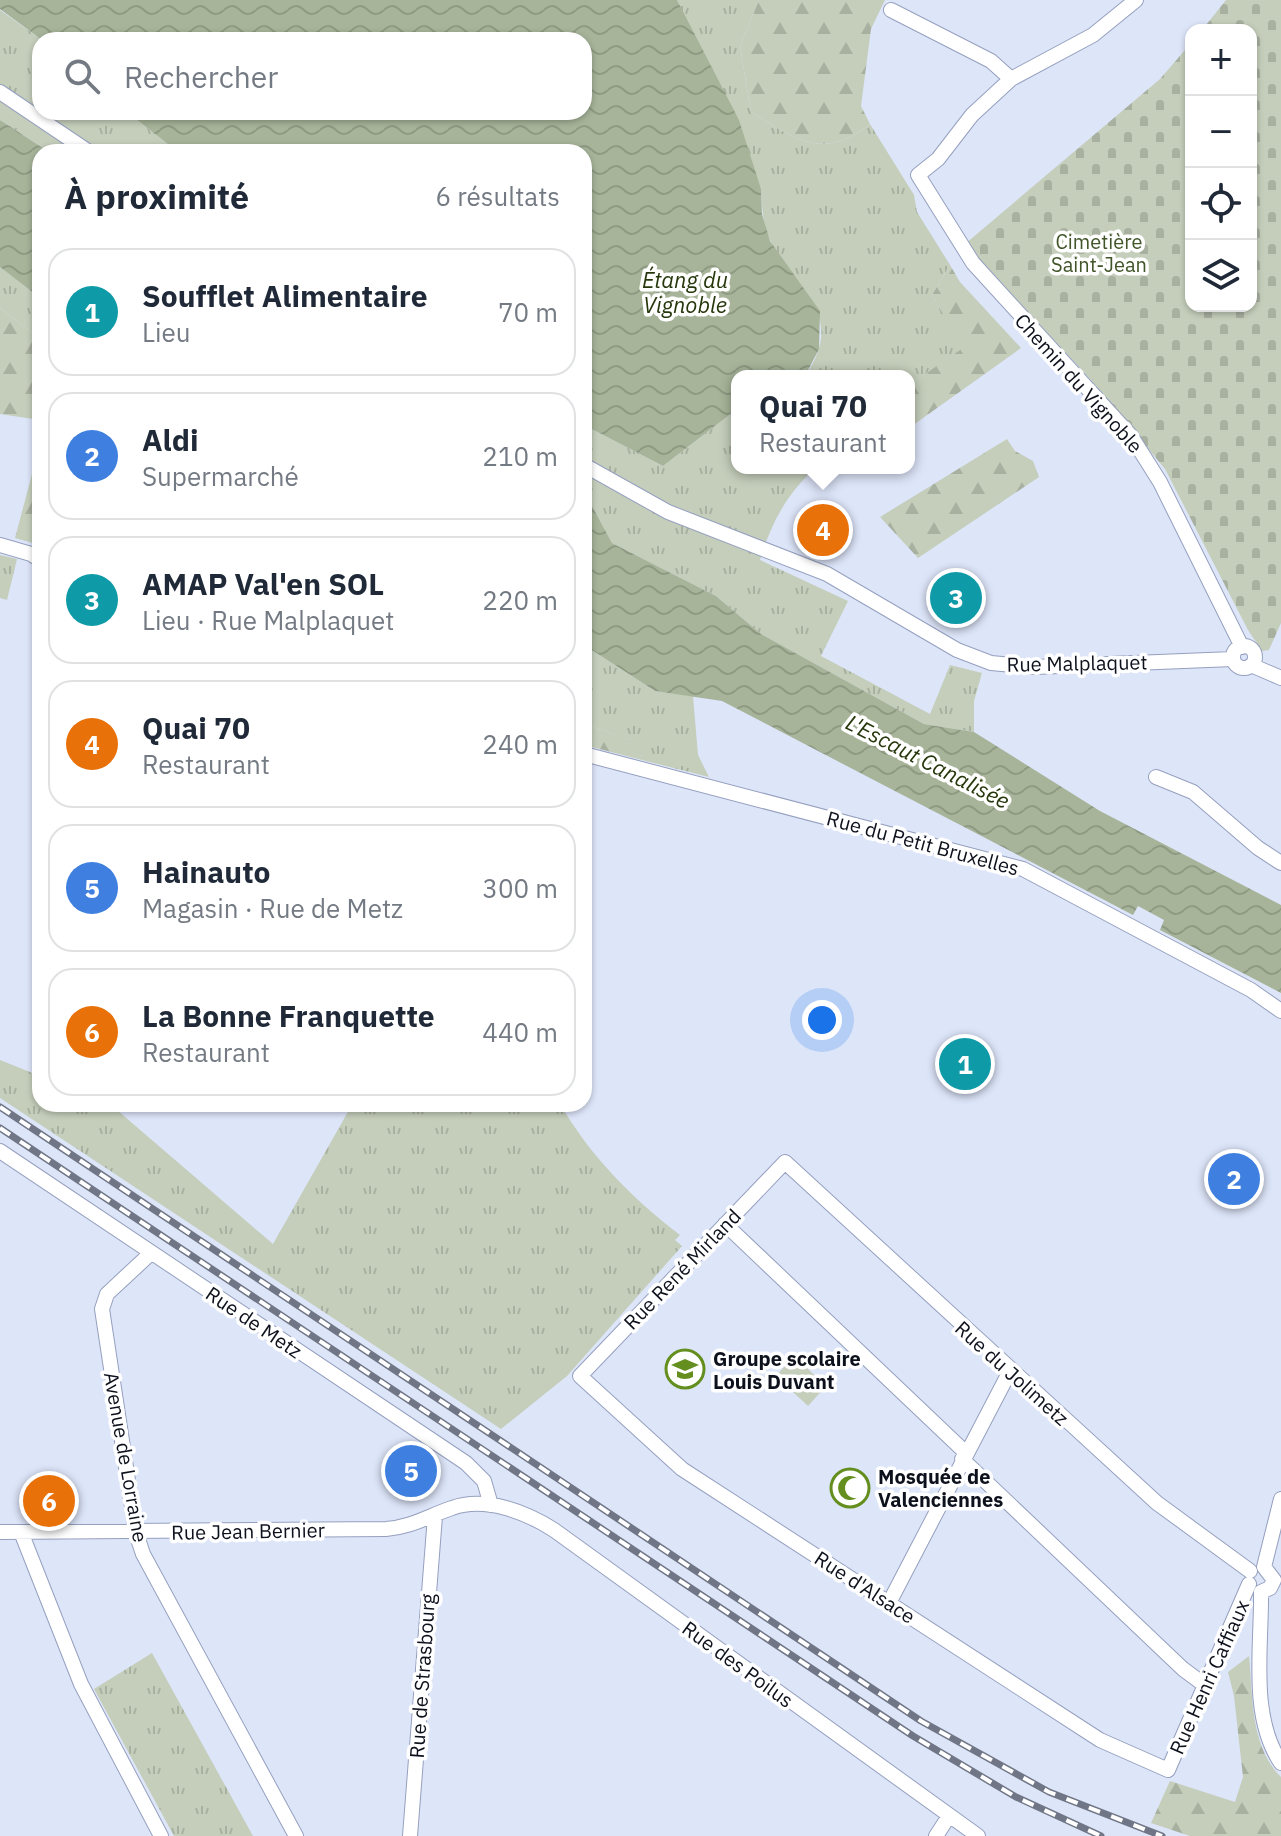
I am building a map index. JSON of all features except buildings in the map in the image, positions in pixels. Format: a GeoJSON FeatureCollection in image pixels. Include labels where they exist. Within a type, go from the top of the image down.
{"type":"FeatureCollection","features":[{"type":"Feature","properties":{"kind":"street"},"geometry":{"type":"LineString","coordinates":[[891,10],[991,61],[1011,79],[1093,35],[1136,0]]}},
{"type":"Feature","properties":{"kind":"street","name":"Chemin du Vignoble"},"geometry":{"type":"LineString","coordinates":[[1011,79],[963,125],[938,159],[918,175],[973,263],[1131,436],[1160,482],[1237,653],[1253,651],[1251,665],[1281,678]]}},
{"type":"Feature","properties":{"kind":"street"},"geometry":{"type":"LineString","coordinates":[[0,92],[32,114]]}},
{"type":"Feature","properties":{"kind":"street"},"geometry":{"type":"LineString","coordinates":[[42,120],[77,144]]}},
{"type":"Feature","properties":{"kind":"street","name":"Rue Malplaquet"},"geometry":{"type":"LineString","coordinates":[[592,469],[668,512],[827,574],[957,650],[991,663],[1035,667],[1237,653]]}},
{"type":"Feature","properties":{"kind":"street"},"geometry":{"type":"LineString","coordinates":[[0,545],[32,555]]}},
{"type":"Feature","properties":{"kind":"street","name":"Rue du Petit Bruxelles"},"geometry":{"type":"LineString","coordinates":[[592,756],[1023,869],[1251,990],[1281,1011]]}},
{"type":"Feature","properties":{"kind":"street"},"geometry":{"type":"LineString","coordinates":[[1156,777],[1193,792],[1258,848],[1281,863]]}},
{"type":"Feature","properties":{"kind":"street","name":"Rue de Metz"},"geometry":{"type":"LineString","coordinates":[[0,1151],[466,1463],[484,1481],[491,1505]]}},
{"type":"Feature","properties":{"kind":"street","name":"Rue René Mirland"},"geometry":{"type":"LineString","coordinates":[[580,1376],[785,1162]]}},
{"type":"Feature","properties":{"kind":"street","name":"Rue du Jolimetz"},"geometry":{"type":"LineString","coordinates":[[785,1162],[1157,1503],[1256,1578]]}},
{"type":"Feature","properties":{"kind":"street"},"geometry":{"type":"LineString","coordinates":[[725,1224],[1183,1669],[1206,1686]]}},
{"type":"Feature","properties":{"kind":"street","name":"Avenue de Lorraine"},"geometry":{"type":"LineString","coordinates":[[151,1253],[107,1294],[102,1309],[136,1533],[143,1554],[296,1836]]}},
{"type":"Feature","properties":{"kind":"street"},"geometry":{"type":"LineString","coordinates":[[889,1603],[1010,1371]]}},
{"type":"Feature","properties":{"kind":"street","name":"Rue d'Alsace"},"geometry":{"type":"LineString","coordinates":[[580,1376],[682,1469],[1100,1740],[1168,1770]]}},
{"type":"Feature","properties":{"kind":"street"},"geometry":{"type":"LineString","coordinates":[[1281,1499],[1256,1578],[1263,1717],[1268,1741],[1281,1763]]}},
{"type":"Feature","properties":{"kind":"street","name":"Rue Jean Bernier"},"geometry":{"type":"LineString","coordinates":[[0,1532],[386,1529],[412,1526],[461,1506],[491,1505]]}},
{"type":"Feature","properties":{"kind":"street","name":"Rue des Poilus"},"geometry":{"type":"LineString","coordinates":[[491,1505],[528,1517],[558,1533],[978,1836]]}},
{"type":"Feature","properties":{"kind":"street","name":"Rue de Strasbourg"},"geometry":{"type":"LineString","coordinates":[[410,1836],[435,1516]]}},
{"type":"Feature","properties":{"kind":"street"},"geometry":{"type":"LineString","coordinates":[[21,1532],[81,1684],[161,1836]]}},
{"type":"Feature","properties":{"kind":"street"},"geometry":{"type":"LineString","coordinates":[[1256,1578],[1273,1574],[1277,1583]]}},
{"type":"Feature","properties":{"kind":"street","name":"Rue Henri Caffiaux"},"geometry":{"type":"LineString","coordinates":[[1168,1770],[1256,1578]]}},
{"type":"Feature","properties":{"kind":"street"},"geometry":{"type":"LineString","coordinates":[[936,1836],[949,1816]]}},
{"type":"Feature","properties":{"kind":"green space"},"geometry":{"type":"Polygon","coordinates":[[[677,0],[759,0],[740,46],[751,112],[795,137],[823,144],[837,142],[870,124],[914,195],[917,212],[950,265],[932,295],[964,348],[915,381],[915,370],[808,370],[817,355],[821,337],[820,320],[814,305],[769,238],[761,189],[677,0]]]}},
{"type":"Feature","properties":{"kind":"green space"},"geometry":{"type":"Polygon","coordinates":[[[759,0],[885,0],[871,29],[861,106],[870,124],[837,142],[823,144],[795,137],[751,112],[740,46],[759,0]]]}},
{"type":"Feature","properties":{"kind":"green space","name":"Cimetière Saint-Jean"},"geometry":{"type":"Polygon","coordinates":[[[1226,0],[1281,0],[1281,623],[1269,650],[1262,651],[1248,630],[1165,469],[1090,379],[965,244],[1160,79],[1185,50],[1185,312],[1257,312],[1257,24],[1207,24],[1226,0]]]}},
{"type":"Feature","properties":{"kind":"green space"},"geometry":{"type":"Polygon","coordinates":[[[0,10],[32,33],[32,120],[137,120],[168,144],[37,144],[0,120],[0,10]]]}},
{"type":"Feature","properties":{"kind":"green space"},"geometry":{"type":"Polygon","coordinates":[[[950,265],[960,282],[1021,348],[915,424],[915,381],[963,348],[932,295],[950,265]]]}},
{"type":"Feature","properties":{"kind":"green space"},"geometry":{"type":"Polygon","coordinates":[[[0,267],[32,292],[32,333],[0,308],[0,267]]]}},
{"type":"Feature","properties":{"kind":"green space"},"geometry":{"type":"Polygon","coordinates":[[[0,308],[32,333],[32,419],[0,414],[0,308]]]}},
{"type":"Feature","properties":{"kind":"green space"},"geometry":{"type":"Polygon","coordinates":[[[731,414],[731,474],[809,474],[781,510],[760,560],[848,601],[821,656],[930,714],[950,665],[982,673],[974,701],[974,732],[924,724],[761,634],[716,596],[612,543],[592,506],[592,429],[663,466],[731,414]]]}},
{"type":"Feature","properties":{"kind":"green space"},"geometry":{"type":"Polygon","coordinates":[[[1007,439],[1015,451],[1033,461],[1039,477],[918,558],[880,517],[1007,439]]]}},
{"type":"Feature","properties":{"kind":"green space"},"geometry":{"type":"Polygon","coordinates":[[[32,474],[32,543],[15,538],[32,474]]]}},
{"type":"Feature","properties":{"kind":"green space"},"geometry":{"type":"Polygon","coordinates":[[[0,555],[17,559],[7,600],[0,598],[0,555]]]}},
{"type":"Feature","properties":{"kind":"green space"},"geometry":{"type":"Polygon","coordinates":[[[592,650],[655,691],[693,696],[698,755],[709,777],[642,760],[640,743],[592,727],[592,650]]]}},
{"type":"Feature","properties":{"kind":"green space"},"geometry":{"type":"Polygon","coordinates":[[[592,727],[641,743],[642,760],[592,747],[592,727]]]}},
{"type":"Feature","properties":{"kind":"green space"},"geometry":{"type":"Polygon","coordinates":[[[0,1060],[32,1073],[32,1112],[119,1112],[273,1244],[348,1112],[565,1112],[599,1159],[629,1191],[680,1235],[675,1240],[682,1246],[567,1376],[501,1429],[0,1098],[0,1060]]]}},
{"type":"Feature","properties":{"kind":"green space"},"geometry":{"type":"Polygon","coordinates":[[[794,1356],[826,1386],[808,1406],[776,1376],[794,1356]]]}},
{"type":"Feature","properties":{"kind":"green space"},"geometry":{"type":"Polygon","coordinates":[[[152,1653],[253,1836],[174,1836],[94,1689],[152,1653]]]}},
{"type":"Feature","properties":{"kind":"green space"},"geometry":{"type":"Polygon","coordinates":[[[1249,1656],[1258,1736],[1263,1751],[1281,1777],[1281,1836],[1190,1836],[1151,1823],[1170,1781],[1235,1802],[1243,1777],[1234,1696],[1228,1672],[1249,1656]]]}},
{"type":"Feature","properties":{"kind":"water","name":"Étang du Vignoble"},"geometry":{"type":"Polygon","coordinates":[[[0,0],[677,0],[739,120],[761,189],[762,214],[770,241],[820,311],[819,349],[808,370],[731,370],[731,414],[663,466],[592,429],[592,144],[168,144],[137,120],[592,120],[592,32],[32,33],[0,9],[0,0]]]}},
{"type":"Feature","properties":{"kind":"water"},"geometry":{"type":"Polygon","coordinates":[[[0,120],[37,144],[32,144],[32,292],[0,267],[0,120]]]}},
{"type":"Feature","properties":{"kind":"water","name":"L'Escaut Canalisée"},"geometry":{"type":"Polygon","coordinates":[[[592,506],[612,543],[716,596],[761,634],[924,724],[974,732],[1100,811],[1281,905],[1281,993],[1160,930],[1164,920],[1138,906],[1133,915],[722,701],[655,691],[592,650],[592,506]]]}},
{"type":"Feature","properties":{"kind":"railway"},"geometry":{"type":"LineString","coordinates":[[0,1107],[921,1721],[1049,1792],[1162,1836]]}},
{"type":"Feature","properties":{"kind":"railway"},"geometry":{"type":"LineString","coordinates":[[0,1128],[913,1736],[1016,1797],[1101,1836]]}},
{"type":"Feature","properties":{"kind":"place","name":"Quai 70"},"geometry":{"type":"Point","coordinates":[823,530]}},
{"type":"Feature","properties":{"kind":"place","name":"AMAP Val'en SOL"},"geometry":{"type":"Point","coordinates":[956,598]}},
{"type":"Feature","properties":{"kind":"place","name":"Soufflet Alimentaire"},"geometry":{"type":"Point","coordinates":[965,1064]}},
{"type":"Feature","properties":{"kind":"place","name":"Aldi"},"geometry":{"type":"Point","coordinates":[1234,1179]}},
{"type":"Feature","properties":{"kind":"place","name":"Groupe scolaire Louis Duvant"},"geometry":{"type":"Point","coordinates":[685,1369]}},
{"type":"Feature","properties":{"kind":"place","name":"Hainauto"},"geometry":{"type":"Point","coordinates":[411,1471]}},
{"type":"Feature","properties":{"kind":"place","name":"Mosquée de Valenciennes"},"geometry":{"type":"Point","coordinates":[850,1488]}},
{"type":"Feature","properties":{"kind":"place","name":"La Bonne Franquette"},"geometry":{"type":"Point","coordinates":[49,1501]}}]}
